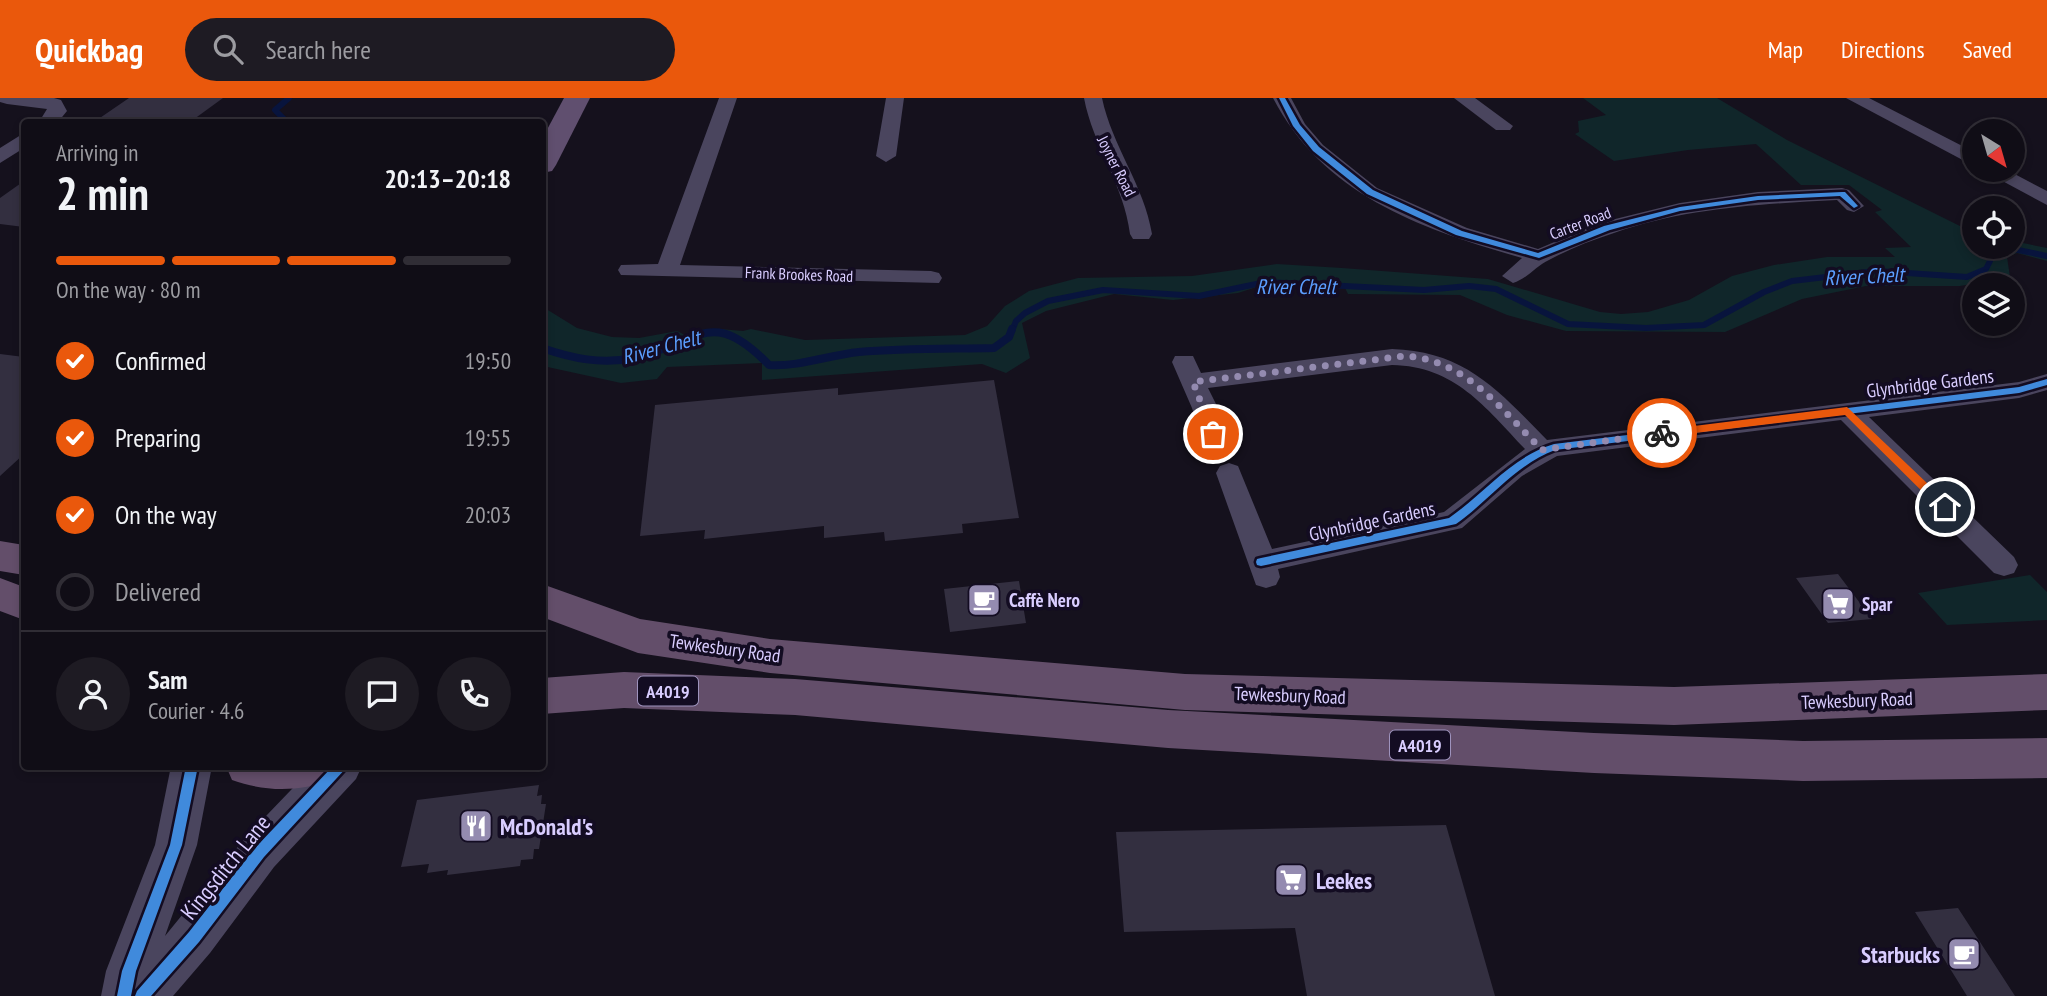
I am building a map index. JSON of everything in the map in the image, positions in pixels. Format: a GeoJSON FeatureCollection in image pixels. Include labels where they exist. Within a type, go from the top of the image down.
{"type":"FeatureCollection","features":[{"type":"Feature","properties":{"kind":"highway"},"geometry":{"type":"LineString","coordinates":[[0,556],[21,559]]}},
{"type":"Feature","properties":{"kind":"highway"},"geometry":{"type":"LineString","coordinates":[[0,594],[21,603]]}},
{"type":"Feature","properties":{"kind":"highway","name":"Tewkesbury Road"},"geometry":{"type":"LineString","coordinates":[[546,602],[638,636],[770,656],[1185,692],[1674,706],[2047,692]]}},
{"type":"Feature","properties":{"kind":"highway","name":"A4019"},"geometry":{"type":"LineString","coordinates":[[546,696],[624,690],[795,697],[1168,729],[1594,754],[1803,761],[2047,758]]}},
{"type":"Feature","properties":{"kind":"main road"},"geometry":{"type":"LineString","coordinates":[[546,157],[577,98]]}},
{"type":"Feature","properties":{"kind":"street"},"geometry":{"type":"LineString","coordinates":[[6,98],[45,102],[53,115]]}},
{"type":"Feature","properties":{"kind":"street"},"geometry":{"type":"LineString","coordinates":[[667,270],[727,98]]}},
{"type":"Feature","properties":{"kind":"street"},"geometry":{"type":"LineString","coordinates":[[886,156],[895,98]]}},
{"type":"Feature","properties":{"kind":"street","name":"Joyner Road"},"geometry":{"type":"LineString","coordinates":[[1093,98],[1098,128],[1139,208],[1141,234]]}},
{"type":"Feature","properties":{"kind":"street","name":"Carter Road"},"geometry":{"type":"LineString","coordinates":[[1282,98],[1297,126],[1316,149],[1370,192],[1409,213],[1460,233],[1539,256]]}},
{"type":"Feature","properties":{"kind":"street"},"geometry":{"type":"LineString","coordinates":[[1463,98],[1503,126]]}},
{"type":"Feature","properties":{"kind":"street"},"geometry":{"type":"LineString","coordinates":[[1855,98],[1962,154]]}},
{"type":"Feature","properties":{"kind":"street"},"geometry":{"type":"LineString","coordinates":[[0,157],[21,141]]}},
{"type":"Feature","properties":{"kind":"street"},"geometry":{"type":"LineString","coordinates":[[2015,182],[2047,199]]}},
{"type":"Feature","properties":{"kind":"street","name":"Carter Road"},"geometry":{"type":"LineString","coordinates":[[1513,276],[1539,256],[1607,228],[1718,203],[1842,194],[1854,206]]}},
{"type":"Feature","properties":{"kind":"street","name":"Frank Brookes Road"},"geometry":{"type":"LineString","coordinates":[[629,270],[931,278]]}},
{"type":"Feature","properties":{"kind":"street"},"geometry":{"type":"LineString","coordinates":[[1212,438],[1205,408],[1188,372],[1419,356],[1445,364],[1467,377],[1542,450]]}},
{"type":"Feature","properties":{"kind":"street","name":"Glynbridge Gardens"},"geometry":{"type":"LineString","coordinates":[[1229,472],[1251,526],[1264,569],[1452,521],[1473,506],[1522,460],[1542,450],[2045,385]]}},
{"type":"Feature","properties":{"kind":"street"},"geometry":{"type":"LineString","coordinates":[[1847,411],[2004,565]]}},
{"type":"Feature","properties":{"kind":"street","name":"Kingsditch Lane"},"geometry":{"type":"LineString","coordinates":[[124,996],[129,971],[176,845],[191,770]]}},
{"type":"Feature","properties":{"kind":"street","name":"Kingsditch Lane"},"geometry":{"type":"LineString","coordinates":[[142,996],[194,937],[258,853],[338,770]]}},
{"type":"Feature","properties":{"kind":"green space"},"geometry":{"type":"Polygon","coordinates":[[[1583,98],[1717,98],[1787,140],[1962,227],[1962,259],[2007,259],[2009,273],[1962,273],[1960,286],[1866,286],[1802,299],[1725,332],[1566,331],[1507,315],[1460,295],[1348,294],[1343,284],[1275,281],[1238,293],[1173,300],[1114,294],[1046,311],[1022,323],[1030,358],[1006,373],[982,364],[762,380],[762,363],[667,367],[657,379],[621,383],[546,367],[546,309],[577,328],[612,337],[639,338],[677,331],[687,336],[720,329],[751,329],[805,340],[965,335],[987,326],[1005,306],[1029,291],[1078,278],[1192,276],[1277,264],[1488,279],[1600,312],[1621,314],[1648,312],[1689,300],[1732,276],[1774,265],[1827,257],[1895,257],[1885,248],[1911,247],[1875,212],[1882,210],[1849,185],[1801,185],[1756,144],[1688,150],[1614,161],[1575,134],[1579,132],[1578,121],[1606,115],[1583,98]]]}},
{"type":"Feature","properties":{"kind":"green space"},"geometry":{"type":"Polygon","coordinates":[[[2025,243],[2047,248],[2047,261],[2025,255],[2025,243]]]}},
{"type":"Feature","properties":{"kind":"green space"},"geometry":{"type":"Polygon","coordinates":[[[2030,575],[2047,592],[2047,620],[1947,625],[1918,593],[2030,575]]]}},
{"type":"Feature","properties":{"kind":"building"},"geometry":{"type":"Polygon","coordinates":[[[129,98],[223,98],[194,119],[98,119],[129,98]]]}},
{"type":"Feature","properties":{"kind":"building"},"geometry":{"type":"Polygon","coordinates":[[[21,183],[21,227],[0,224],[0,198],[21,183]]]}},
{"type":"Feature","properties":{"kind":"building"},"geometry":{"type":"Polygon","coordinates":[[[0,354],[21,357],[21,457],[0,476],[0,354]]]}},
{"type":"Feature","properties":{"kind":"building"},"geometry":{"type":"Polygon","coordinates":[[[994,380],[1019,518],[962,524],[963,533],[885,541],[884,532],[824,538],[824,526],[704,539],[705,530],[640,536],[655,405],[838,388],[838,395],[994,380]]]}},
{"type":"Feature","properties":{"kind":"building","name":"Spar"},"geometry":{"type":"Polygon","coordinates":[[[1838,574],[1872,619],[1828,623],[1796,578],[1838,574]]]}},
{"type":"Feature","properties":{"kind":"building","name":"Caffè Nero"},"geometry":{"type":"Polygon","coordinates":[[[1019,581],[1026,623],[950,632],[944,589],[1019,581]]]}},
{"type":"Feature","properties":{"kind":"building","name":"McDonald's"},"geometry":{"type":"Polygon","coordinates":[[[539,785],[537,796],[542,795],[541,804],[546,804],[539,849],[534,849],[533,859],[521,860],[520,866],[447,875],[448,870],[427,873],[429,864],[401,867],[417,800],[539,785]]]}},
{"type":"Feature","properties":{"kind":"building","name":"Leekes"},"geometry":{"type":"Polygon","coordinates":[[[1446,825],[1495,996],[1307,996],[1295,928],[1124,932],[1116,832],[1446,825]]]}},
{"type":"Feature","properties":{"kind":"building","name":"Starbucks"},"geometry":{"type":"Polygon","coordinates":[[[1958,908],[2015,996],[1967,996],[1915,912],[1958,908]]]}},
{"type":"Feature","properties":{"kind":"waterway","name":"River Chelt"},"geometry":{"type":"LineString","coordinates":[[284,119],[275,110],[289,98]]}},
{"type":"Feature","properties":{"kind":"waterway","name":"River Chelt"},"geometry":{"type":"LineString","coordinates":[[1012,331],[1016,321],[1025,313],[1048,301],[1103,290],[1199,296],[1266,282],[1424,290],[1469,286],[1496,289],[1568,324],[1646,328],[1704,325],[1764,292],[1792,281],[1877,271],[1967,277],[1986,269],[1990,261],[1986,251],[2004,247],[2047,256]]}},
{"type":"Feature","properties":{"kind":"waterway","name":"River Chelt"},"geometry":{"type":"LineString","coordinates":[[546,349],[587,359],[621,360],[655,352],[703,333],[717,332],[732,336],[769,365],[780,365],[859,352],[994,348],[1009,337],[1012,329]]}},
{"type":"Feature","properties":{"kind":"cycle path"},"geometry":{"type":"LineString","coordinates":[[1282,98],[1297,126],[1316,149],[1370,192],[1459,233],[1539,256],[1607,228],[1680,209],[1758,198],[1842,194],[1854,206]]}},
{"type":"Feature","properties":{"kind":"cycle path"},"geometry":{"type":"LineString","coordinates":[[1261,562],[1452,521],[1478,502],[1513,469],[1539,452],[1554,447],[2019,390],[2047,382]]}},
{"type":"Feature","properties":{"kind":"cycle path"},"geometry":{"type":"LineString","coordinates":[[124,996],[129,971],[176,845],[191,770]]}},
{"type":"Feature","properties":{"kind":"cycle path"},"geometry":{"type":"LineString","coordinates":[[142,996],[194,937],[259,853],[338,770]]}},
{"type":"Feature","properties":{"kind":"way so far"},"geometry":{"type":"LineString","coordinates":[[1213,434],[1193,382],[1405,356],[1433,359],[1457,370],[1542,450],[1662,433]]}},
{"type":"Feature","properties":{"kind":"place","name":"Caffè Nero"},"geometry":{"type":"Point","coordinates":[984,600]}},
{"type":"Feature","properties":{"kind":"place","name":"Spar"},"geometry":{"type":"Point","coordinates":[1838,604]}},
{"type":"Feature","properties":{"kind":"place","name":"McDonald's"},"geometry":{"type":"Point","coordinates":[476,826]}},
{"type":"Feature","properties":{"kind":"place","name":"Leekes"},"geometry":{"type":"Point","coordinates":[1291,880]}},
{"type":"Feature","properties":{"kind":"place","name":"Starbucks"},"geometry":{"type":"Point","coordinates":[1964,954]}},
{"type":"Feature","properties":{"kind":"route"},"geometry":{"type":"LineString","coordinates":[[1662,433],[1847,411],[1945,507]]}}]}
